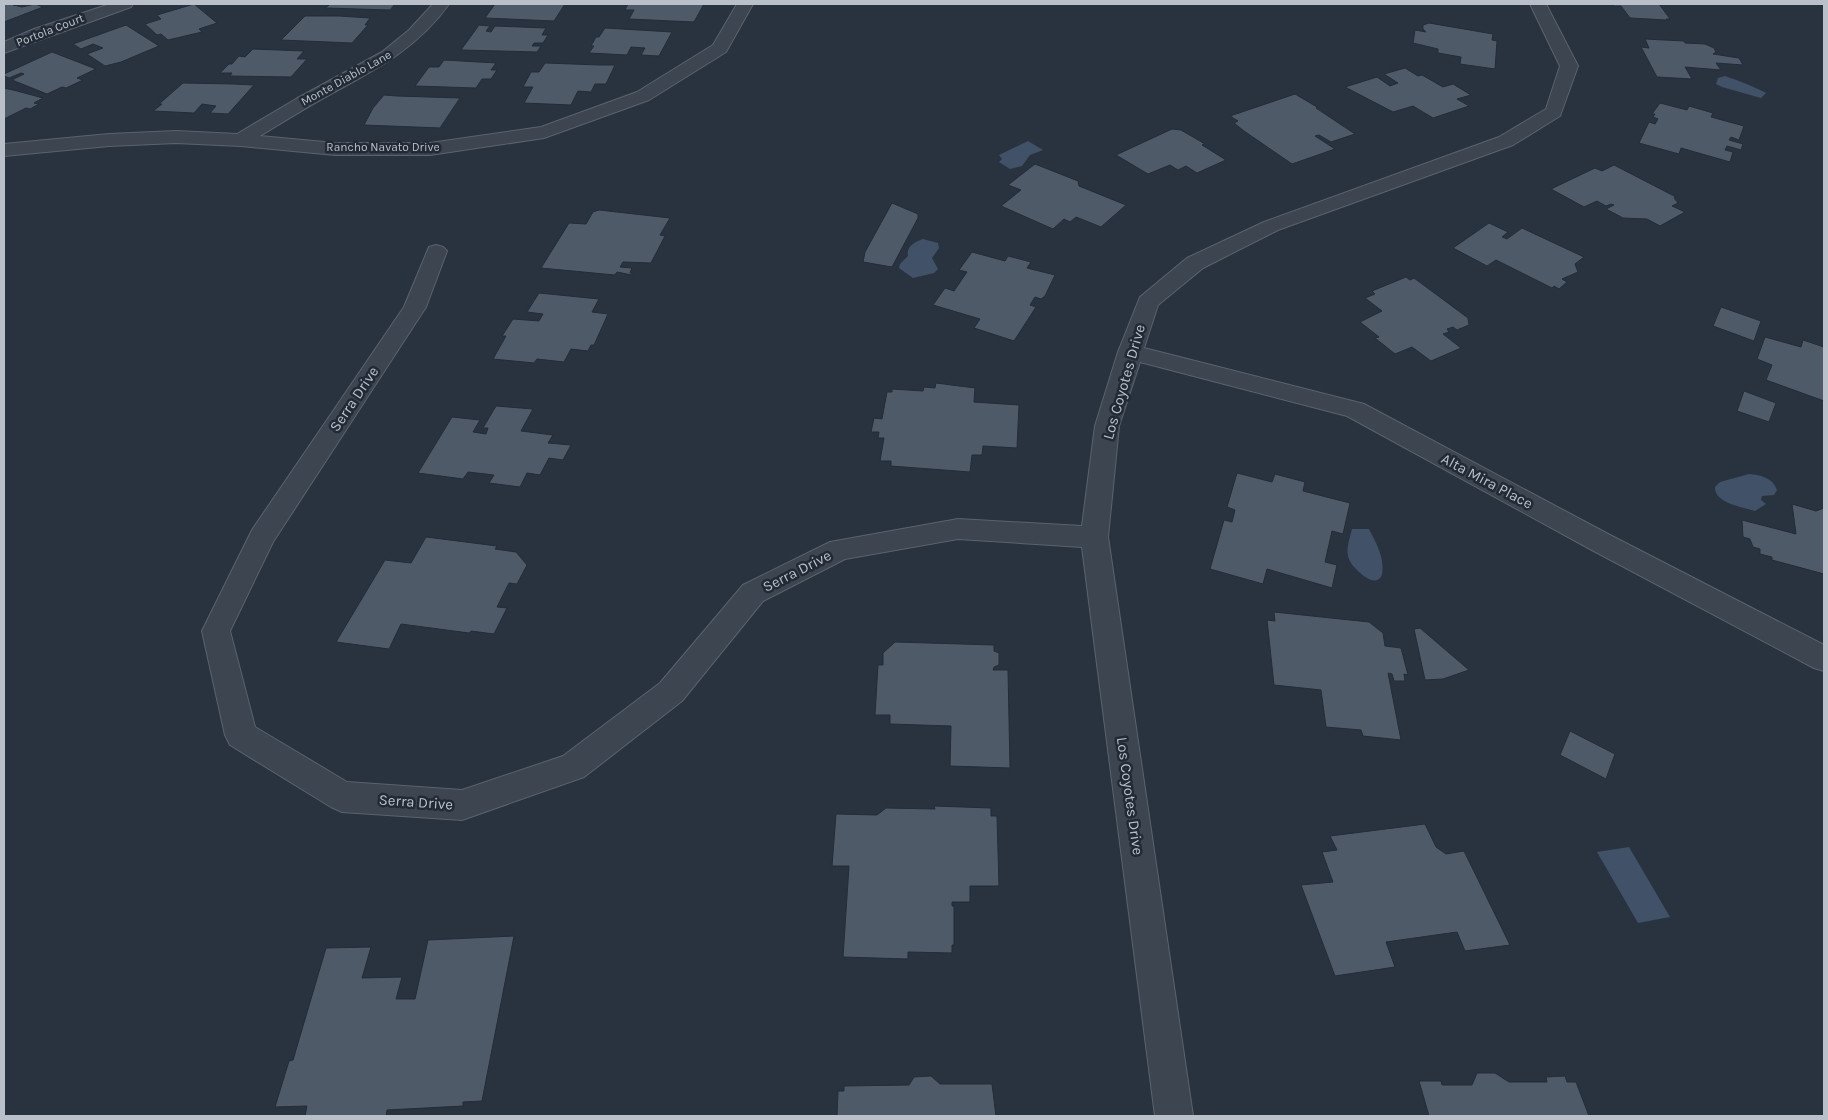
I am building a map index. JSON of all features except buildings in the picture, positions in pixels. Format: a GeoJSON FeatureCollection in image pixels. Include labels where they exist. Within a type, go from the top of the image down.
{"type":"FeatureCollection","features":[{"type":"Feature","properties":{"kind":"street","name":"Portola Court"},"geometry":{"type":"LineString","coordinates":[[4,48],[40,33],[125,4]]}},
{"type":"Feature","properties":{"kind":"street","name":"Monte Diablo Lane"},"geometry":{"type":"LineString","coordinates":[[241,140],[278,117],[368,69],[400,48],[424,26],[441,4]]}},
{"type":"Feature","properties":{"kind":"street","name":"Rancho Navato Drive"},"geometry":{"type":"LineString","coordinates":[[4,150],[109,140],[176,137],[241,140],[335,149],[430,149],[544,132],[643,96],[713,53],[720,48],[745,4]]}},
{"type":"Feature","properties":{"kind":"street","name":"Los Coyotes Drive"},"geometry":{"type":"LineString","coordinates":[[1174,1116],[1094,537],[1108,426],[1130,352],[1148,302],[1195,263],[1271,226],[1506,141],[1554,112],[1570,66],[1538,4]]}},
{"type":"Feature","properties":{"kind":"street","name":"Serra Drive"},"geometry":{"type":"LineString","coordinates":[[436,252],[415,307],[262,536],[216,631],[241,735],[342,797],[462,805],[573,767],[671,692],[753,593],[840,549],[958,528],[1094,537]]}},
{"type":"Feature","properties":{"kind":"street","name":"Alta Mira Place"},"geometry":{"type":"LineString","coordinates":[[1130,352],[1355,410],[1591,538],[1824,660]]}},
{"type":"Feature","properties":{"kind":"water"},"geometry":{"type":"Polygon","coordinates":[[[1725,76],[1766,93],[1761,98],[1716,84],[1718,78],[1725,76]]]}},
{"type":"Feature","properties":{"kind":"water"},"geometry":{"type":"Polygon","coordinates":[[[1028,141],[1043,150],[1030,155],[1022,166],[1010,169],[999,162],[1002,159],[999,155],[1028,141]]]}},
{"type":"Feature","properties":{"kind":"water"},"geometry":{"type":"Polygon","coordinates":[[[923,239],[938,243],[939,248],[932,258],[938,269],[934,273],[913,278],[899,268],[900,264],[908,256],[910,247],[923,239]]]}},
{"type":"Feature","properties":{"kind":"water"},"geometry":{"type":"Polygon","coordinates":[[[1749,474],[1766,478],[1775,486],[1777,490],[1774,495],[1762,496],[1761,500],[1766,504],[1755,511],[1730,504],[1719,497],[1715,487],[1720,482],[1749,474]]]}},
{"type":"Feature","properties":{"kind":"water"},"geometry":{"type":"Polygon","coordinates":[[[1352,529],[1369,529],[1382,561],[1382,575],[1379,579],[1371,580],[1367,578],[1350,562],[1348,542],[1352,529]]]}},
{"type":"Feature","properties":{"kind":"water"},"geometry":{"type":"Polygon","coordinates":[[[1629,847],[1670,917],[1638,923],[1597,852],[1629,847]]]}}]}
